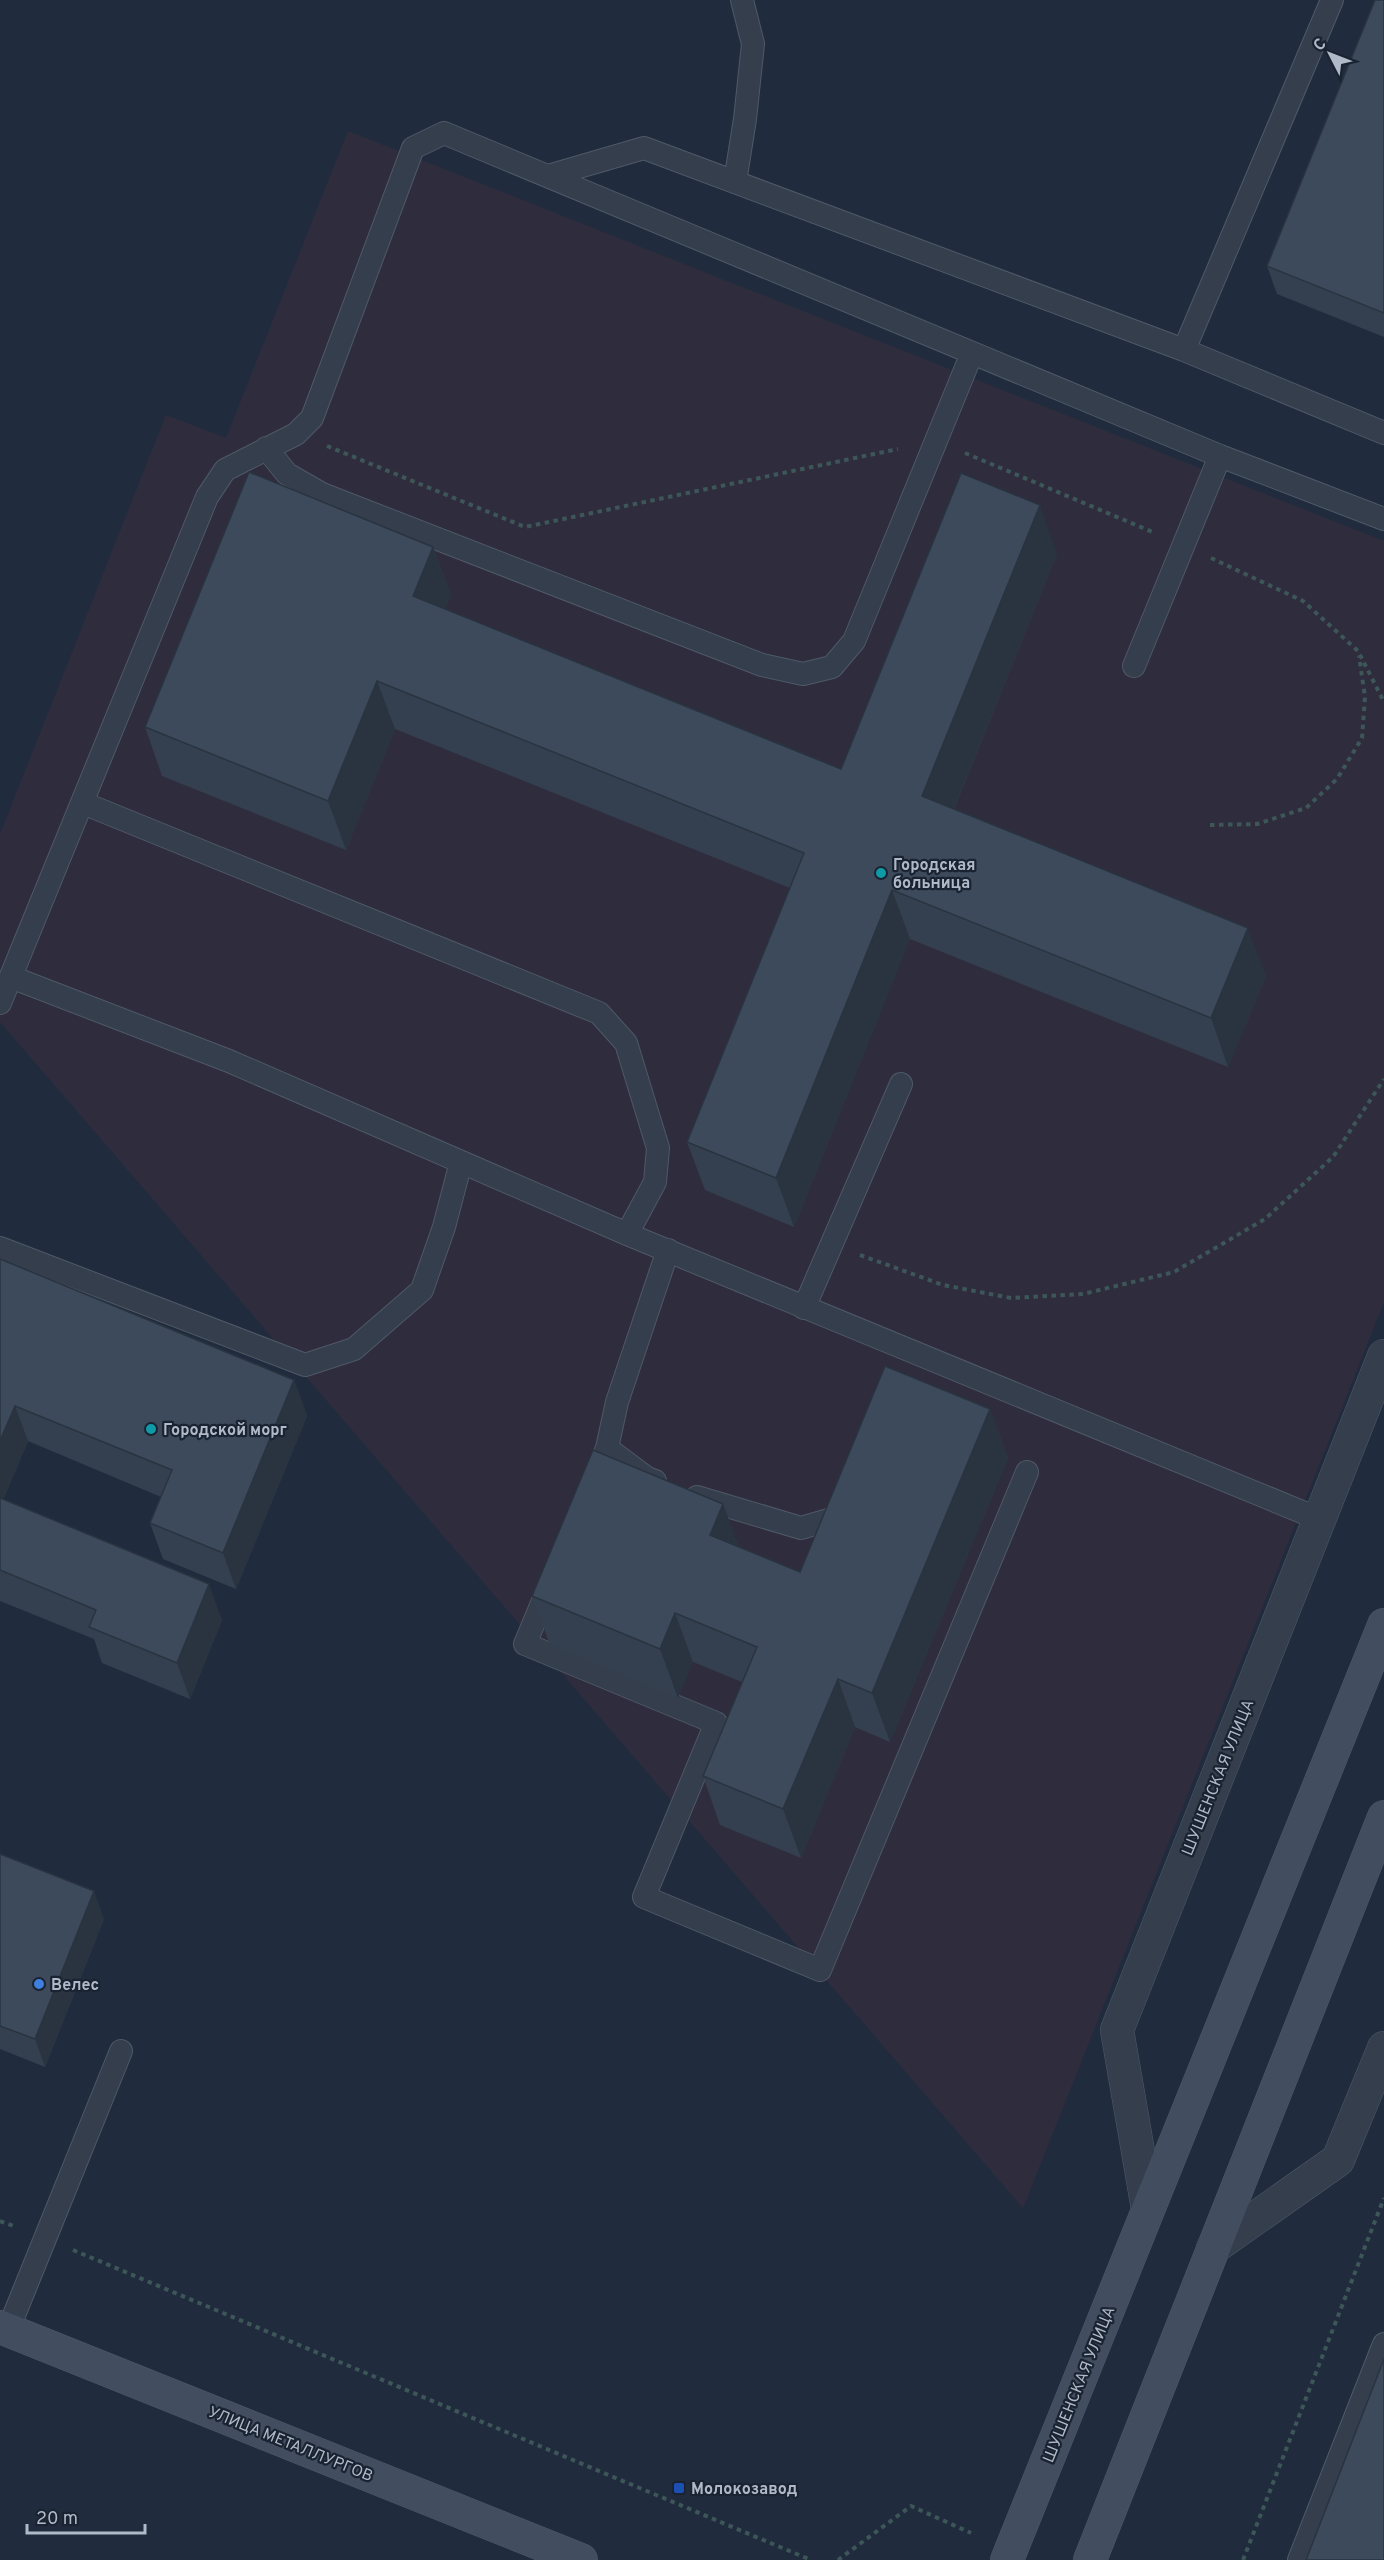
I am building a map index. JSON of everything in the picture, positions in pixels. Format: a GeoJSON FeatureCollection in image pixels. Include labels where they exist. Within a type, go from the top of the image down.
{"type":"FeatureCollection","features":[{"type":"Feature","properties":{"kind":"street","name":"ШУШЕНСКАЯ УЛИЦА"},"geometry":{"type":"LineString","coordinates":[[1149,2209],[1117,2030],[1384,1356]]}},
{"type":"Feature","properties":{"kind":"street","name":"ШУШЕНСКАЯ УЛИЦА"},"geometry":{"type":"LineString","coordinates":[[1006,2560],[1384,1625]]}},
{"type":"Feature","properties":{"kind":"street"},"geometry":{"type":"LineString","coordinates":[[1090,2560],[1384,1817]]}},
{"type":"Feature","properties":{"kind":"street"},"geometry":{"type":"LineString","coordinates":[[1213,2248],[1338,2160],[1378,2081],[1384,2048]]}},
{"type":"Feature","properties":{"kind":"street","name":"УЛИЦА МЕТАЛЛУРГОВ"},"geometry":{"type":"LineString","coordinates":[[4,2328],[581,2560]]}},
{"type":"Feature","properties":{"kind":"lane"},"geometry":{"type":"LineString","coordinates":[[735,182],[753,44],[742,0]]}},
{"type":"Feature","properties":{"kind":"lane"},"geometry":{"type":"LineString","coordinates":[[1184,350],[1332,0]]}},
{"type":"Feature","properties":{"kind":"lane"},"geometry":{"type":"LineString","coordinates":[[0,1003],[207,497],[225,470],[296,434],[312,418],[413,148],[444,133],[1220,456],[1384,519]]}},
{"type":"Feature","properties":{"kind":"lane"},"geometry":{"type":"LineString","coordinates":[[548,176],[644,148],[1184,350],[1384,433]]}},
{"type":"Feature","properties":{"kind":"lane"},"geometry":{"type":"LineString","coordinates":[[266,448],[287,474],[322,494],[762,665],[803,675],[832,667],[854,641],[972,353]]}},
{"type":"Feature","properties":{"kind":"lane"},"geometry":{"type":"LineString","coordinates":[[1134,666],[1220,456]]}},
{"type":"Feature","properties":{"kind":"lane"},"geometry":{"type":"LineString","coordinates":[[83,803],[599,1013],[626,1042],[658,1148],[655,1182],[627,1234]]}},
{"type":"Feature","properties":{"kind":"lane"},"geometry":{"type":"LineString","coordinates":[[11,977],[229,1062],[627,1234],[1319,1519]]}},
{"type":"Feature","properties":{"kind":"lane"},"geometry":{"type":"LineString","coordinates":[[804,1308],[901,1084]]}},
{"type":"Feature","properties":{"kind":"lane"},"geometry":{"type":"LineString","coordinates":[[0,1248],[305,1365],[354,1350],[422,1290],[444,1227],[461,1162]]}},
{"type":"Feature","properties":{"kind":"lane"},"geometry":{"type":"LineString","coordinates":[[584,1502],[607,1448],[617,1402],[668,1250]]}},
{"type":"Feature","properties":{"kind":"lane"},"geometry":{"type":"LineString","coordinates":[[910,1377],[919,1355]]}},
{"type":"Feature","properties":{"kind":"lane"},"geometry":{"type":"LineString","coordinates":[[607,1448],[647,1478],[714,1503],[801,1528],[835,1518],[856,1491]]}},
{"type":"Feature","properties":{"kind":"lane"},"geometry":{"type":"LineString","coordinates":[[557,1568],[525,1644],[716,1723],[644,1897],[820,1970],[1027,1472]]}},
{"type":"Feature","properties":{"kind":"lane"},"geometry":{"type":"LineString","coordinates":[[4,2328],[45,2239],[121,2051]]}},
{"type":"Feature","properties":{"kind":"lane"},"geometry":{"type":"LineString","coordinates":[[1299,2560],[1384,2344]]}},
{"type":"Feature","properties":{"kind":"path"},"geometry":{"type":"LineString","coordinates":[[296,434],[525,527],[936,441],[1184,545],[1303,601],[1358,651],[1384,702]]}},
{"type":"Feature","properties":{"kind":"path"},"geometry":{"type":"LineString","coordinates":[[1210,825],[1257,824],[1306,808],[1337,779],[1362,738],[1365,697],[1358,651]]}},
{"type":"Feature","properties":{"kind":"path"},"geometry":{"type":"LineString","coordinates":[[832,1244],[942,1285],[1011,1298],[1083,1294],[1174,1272],[1265,1219],[1316,1172],[1333,1156],[1384,1078]]}},
{"type":"Feature","properties":{"kind":"path"},"geometry":{"type":"LineString","coordinates":[[1243,2560],[1384,2198]]}},
{"type":"Feature","properties":{"kind":"path"},"geometry":{"type":"LineString","coordinates":[[0,2221],[811,2560]]}},
{"type":"Feature","properties":{"kind":"path"},"geometry":{"type":"LineString","coordinates":[[838,2560],[911,2506],[970,2533]]}},
{"type":"Feature","properties":{"kind":"shaded area"},"geometry":{"type":"Polygon","coordinates":[[[348,131],[1384,541],[1384,1302],[1023,2208],[0,1022],[0,834],[166,415],[226,438],[348,131]]]}},
{"type":"Feature","properties":{"kind":"building"},"geometry":{"type":"Polygon","coordinates":[[[1375,0],[1384,0],[1384,313],[1267,266],[1375,0]]]}},
{"type":"Feature","properties":{"kind":"building"},"geometry":{"type":"Polygon","coordinates":[[[249,472],[433,547],[413,596],[841,769],[961,473],[1040,505],[922,796],[1248,928],[1211,1018],[892,890],[776,1178],[687,1142],[804,853],[377,681],[328,801],[145,727],[249,472]]]}},
{"type":"Feature","properties":{"kind":"building","name":"Городской морг"},"geometry":{"type":"Polygon","coordinates":[[[0,1259],[294,1380],[223,1553],[150,1523],[172,1470],[15,1406],[0,1441],[0,1259]]]}},
{"type":"Feature","properties":{"kind":"building"},"geometry":{"type":"Polygon","coordinates":[[[885,1366],[990,1409],[872,1693],[838,1679],[783,1809],[703,1776],[757,1647],[675,1613],[660,1649],[532,1596],[593,1450],[723,1504],[710,1535],[800,1572],[885,1366]]]}},
{"type":"Feature","properties":{"kind":"building"},"geometry":{"type":"Polygon","coordinates":[[[0,1498],[209,1584],[177,1663],[89,1627],[96,1610],[0,1570],[0,1498]]]}},
{"type":"Feature","properties":{"kind":"building","name":"Велес"},"geometry":{"type":"Polygon","coordinates":[[[0,1854],[94,1891],[35,2039],[0,2026],[0,1854]]]}},
{"type":"Feature","properties":{"kind":"building"},"geometry":{"type":"Polygon","coordinates":[[[1384,2359],[1384,2560],[1306,2560],[1384,2359]]]}},
{"type":"Feature","properties":{"kind":"place","name":"Городская больница"},"geometry":{"type":"Point","coordinates":[881,873]}},
{"type":"Feature","properties":{"kind":"place","name":"Городской морг"},"geometry":{"type":"Point","coordinates":[151,1429]}},
{"type":"Feature","properties":{"kind":"place","name":"Велес"},"geometry":{"type":"Point","coordinates":[39,1984]}},
{"type":"Feature","properties":{"kind":"place","name":"Молокозавод"},"geometry":{"type":"Point","coordinates":[679,2488]}}]}
